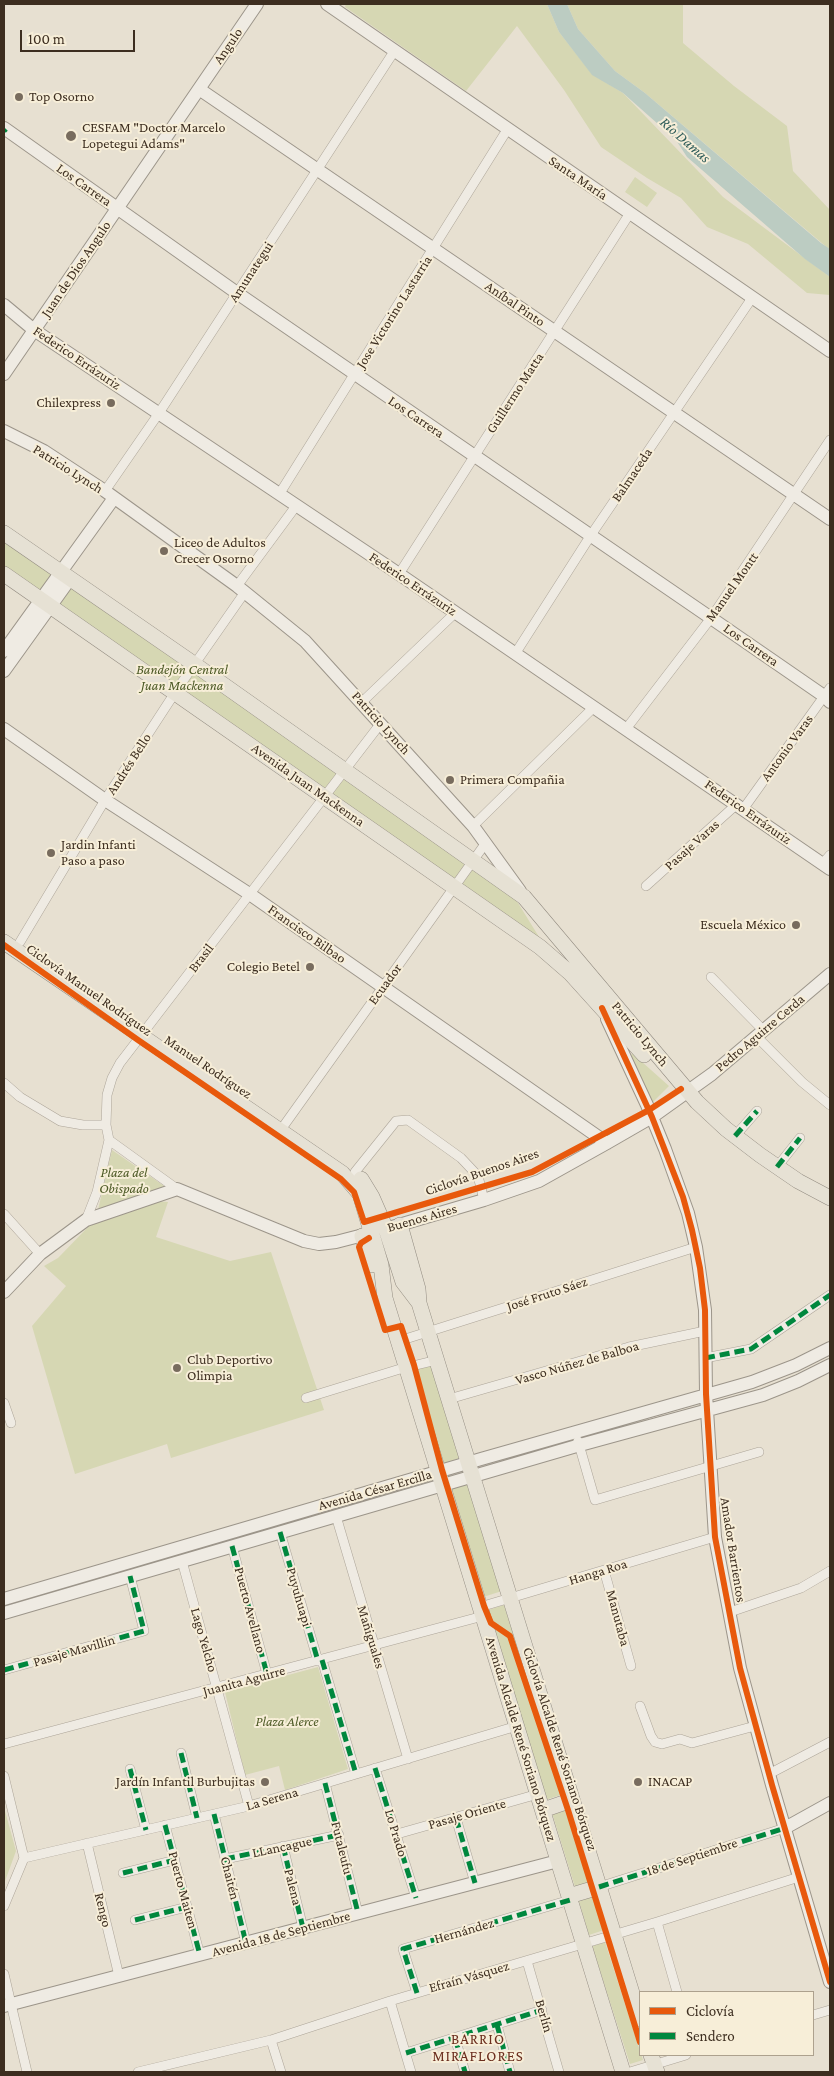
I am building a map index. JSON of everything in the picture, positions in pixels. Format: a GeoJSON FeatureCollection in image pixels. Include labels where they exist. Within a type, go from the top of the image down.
{"type":"FeatureCollection","features":[{"type":"Feature","properties":{"kind":"main road"},"geometry":{"type":"LineString","coordinates":[[4,533],[194,664],[524,897]]}},
{"type":"Feature","properties":{"kind":"main road","name":"Avenida Juan Mackenna"},"geometry":{"type":"LineString","coordinates":[[4,574],[540,947],[570,973],[684,1095]]}},
{"type":"Feature","properties":{"kind":"main road","name":"Patricio Lynch"},"geometry":{"type":"LineString","coordinates":[[524,897],[684,1095]]}},
{"type":"Feature","properties":{"kind":"main road","name":"Manuel Rodríguez"},"geometry":{"type":"LineString","coordinates":[[4,930],[143,1033],[342,1173],[360,1194],[380,1231]]}},
{"type":"Feature","properties":{"kind":"main road","name":"Manuel Rodríguez"},"geometry":{"type":"LineString","coordinates":[[4,942],[285,1124],[354,1172],[367,1187],[380,1231]]}},
{"type":"Feature","properties":{"kind":"main road"},"geometry":{"type":"LineString","coordinates":[[684,1095],[777,1167],[830,1198]]}},
{"type":"Feature","properties":{"kind":"main road"},"geometry":{"type":"LineString","coordinates":[[684,1095],[746,1154],[791,1186],[830,1210]]}},
{"type":"Feature","properties":{"kind":"main road"},"geometry":{"type":"LineString","coordinates":[[380,1231],[418,1289],[419,1304],[639,2017]]}},
{"type":"Feature","properties":{"kind":"main road","name":"Avenida Alcalde René Soriano Bórquez"},"geometry":{"type":"LineString","coordinates":[[380,1231],[385,1298],[623,2072]]}},
{"type":"Feature","properties":{"kind":"main road"},"geometry":{"type":"LineString","coordinates":[[543,1810],[572,1800]]}},
{"type":"Feature","properties":{"kind":"main road"},"geometry":{"type":"LineString","coordinates":[[570,1898],[599,1887]]}},
{"type":"Feature","properties":{"kind":"street","name":"Angulo"},"geometry":{"type":"LineString","coordinates":[[199,89],[257,4]]}},
{"type":"Feature","properties":{"kind":"street","name":"Santa María"},"geometry":{"type":"LineString","coordinates":[[327,4],[507,130],[830,351]]}},
{"type":"Feature","properties":{"kind":"street","name":"Amunategui"},"geometry":{"type":"LineString","coordinates":[[46,603],[65,576],[109,494],[159,413],[395,50]]}},
{"type":"Feature","properties":{"kind":"street","name":"Aníbal Pinto"},"geometry":{"type":"LineString","coordinates":[[199,89],[830,519]]}},
{"type":"Feature","properties":{"kind":"street","name":"Juan de Dios Angulo"},"geometry":{"type":"LineString","coordinates":[[4,374],[199,89]]}},
{"type":"Feature","properties":{"kind":"street","name":"Los Carrera"},"geometry":{"type":"LineString","coordinates":[[4,129],[474,457],[828,695]]}},
{"type":"Feature","properties":{"kind":"street","name":"Jose Victorino Lastarria"},"geometry":{"type":"LineString","coordinates":[[280,494],[507,130]]}},
{"type":"Feature","properties":{"kind":"street","name":"Guillermo Matta"},"geometry":{"type":"LineString","coordinates":[[399,574],[630,213]]}},
{"type":"Feature","properties":{"kind":"street","name":"Balmaceda"},"geometry":{"type":"LineString","coordinates":[[515,654],[592,535],[752,298]]}},
{"type":"Feature","properties":{"kind":"street","name":"Federico Errázuriz"},"geometry":{"type":"LineString","coordinates":[[4,305],[34,330],[399,574],[740,806],[828,862]]}},
{"type":"Feature","properties":{"kind":"street","name":"Patricio Lynch"},"geometry":{"type":"LineString","coordinates":[[4,431],[44,451],[109,494],[241,589],[305,641],[473,826],[524,897]]}},
{"type":"Feature","properties":{"kind":"street","name":"Manuel Montt"},"geometry":{"type":"LineString","coordinates":[[626,729],[711,618],[830,440]]}},
{"type":"Feature","properties":{"kind":"street"},"geometry":{"type":"LineString","coordinates":[[241,589],[296,506]]}},
{"type":"Feature","properties":{"kind":"street","name":"Andrés Bello"},"geometry":{"type":"LineString","coordinates":[[20,942],[105,800],[241,589]]}},
{"type":"Feature","properties":{"kind":"street"},"geometry":{"type":"LineString","coordinates":[[4,651],[46,603]]}},
{"type":"Feature","properties":{"kind":"street"},"geometry":{"type":"LineString","coordinates":[[4,672],[46,603]]}},
{"type":"Feature","properties":{"kind":"street"},"geometry":{"type":"LineString","coordinates":[[362,702],[455,613]]}},
{"type":"Feature","properties":{"kind":"street","name":"Antonio Varas"},"geometry":{"type":"LineString","coordinates":[[740,806],[828,695]]}},
{"type":"Feature","properties":{"kind":"street"},"geometry":{"type":"LineString","coordinates":[[473,826],[594,707]]}},
{"type":"Feature","properties":{"kind":"street","name":"Brasil"},"geometry":{"type":"LineString","coordinates":[[86,1220],[97,1192],[108,1140],[106,1125],[107,1095],[112,1078],[120,1063],[381,723]]}},
{"type":"Feature","properties":{"kind":"street","name":"Francisco Bilbao"},"geometry":{"type":"LineString","coordinates":[[4,729],[105,800],[250,895],[608,1143]]}},
{"type":"Feature","properties":{"kind":"street","name":"Pasaje Varas"},"geometry":{"type":"LineString","coordinates":[[646,886],[740,806]]}},
{"type":"Feature","properties":{"kind":"street","name":"Ecuador"},"geometry":{"type":"LineString","coordinates":[[285,1124],[485,844]]}},
{"type":"Feature","properties":{"kind":"street","name":"Pedro Aguirre Cerda"},"geometry":{"type":"LineString","coordinates":[[684,1095],[830,974]]}},
{"type":"Feature","properties":{"kind":"street"},"geometry":{"type":"LineString","coordinates":[[711,977],[802,1082],[830,1104]]}},
{"type":"Feature","properties":{"kind":"street","name":"Avenida Juan Mackenna"},"geometry":{"type":"LineString","coordinates":[[602,1008],[652,1117]]}},
{"type":"Feature","properties":{"kind":"street"},"geometry":{"type":"LineString","coordinates":[[4,1083],[20,1097],[60,1121],[83,1125],[106,1125]]}},
{"type":"Feature","properties":{"kind":"street","name":"Buenos Aires"},"geometry":{"type":"LineString","coordinates":[[108,1140],[177,1189],[304,1241],[319,1244],[380,1231],[484,1200],[539,1181],[652,1117],[664,1113],[684,1095]]}},
{"type":"Feature","properties":{"kind":"street"},"geometry":{"type":"LineString","coordinates":[[735,1136],[757,1111]]}},
{"type":"Feature","properties":{"kind":"street","name":"Amador Barrientos"},"geometry":{"type":"LineString","coordinates":[[652,1117],[682,1197],[696,1247],[703,1289],[706,1331],[706,1394],[715,1537],[740,1668],[755,1726],[830,1982]]}},
{"type":"Feature","properties":{"kind":"street"},"geometry":{"type":"LineString","coordinates":[[354,1172],[396,1121],[408,1120],[461,1158],[478,1176],[484,1200]]}},
{"type":"Feature","properties":{"kind":"street"},"geometry":{"type":"LineString","coordinates":[[777,1167],[800,1138]]}},
{"type":"Feature","properties":{"kind":"street"},"geometry":{"type":"LineString","coordinates":[[4,1292],[40,1254],[86,1220],[177,1189]]}},
{"type":"Feature","properties":{"kind":"street"},"geometry":{"type":"LineString","coordinates":[[4,1214],[40,1254]]}},
{"type":"Feature","properties":{"kind":"street","name":"José Fruto Sáez"},"geometry":{"type":"LineString","coordinates":[[399,1342],[696,1247]]}},
{"type":"Feature","properties":{"kind":"street"},"geometry":{"type":"LineString","coordinates":[[705,1358],[750,1349],[830,1295]]}},
{"type":"Feature","properties":{"kind":"street","name":"Vasco Núñez de Balboa"},"geometry":{"type":"LineString","coordinates":[[449,1399],[629,1347],[706,1331]]}},
{"type":"Feature","properties":{"kind":"street","name":"Avenida César Ercilla"},"geometry":{"type":"LineString","coordinates":[[4,1599],[471,1469],[576,1432],[752,1382],[781,1372],[830,1348]]}},
{"type":"Feature","properties":{"kind":"street"},"geometry":{"type":"LineString","coordinates":[[306,1398],[407,1367],[437,1360]]}},
{"type":"Feature","properties":{"kind":"street","name":"Avenida César Ercilla"},"geometry":{"type":"LineString","coordinates":[[471,1469],[580,1445],[754,1397],[787,1386],[830,1365]]}},
{"type":"Feature","properties":{"kind":"street"},"geometry":{"type":"LineString","coordinates":[[781,1372],[784,1372],[789,1378],[787,1386]]}},
{"type":"Feature","properties":{"kind":"street"},"geometry":{"type":"LineString","coordinates":[[4,1403],[11,1423]]}},
{"type":"Feature","properties":{"kind":"street"},"geometry":{"type":"LineString","coordinates":[[576,1432],[595,1500],[759,1452]]}},
{"type":"Feature","properties":{"kind":"street","name":"Avenida César Ercilla"},"geometry":{"type":"LineString","coordinates":[[4,1613],[336,1516],[441,1478]]}},
{"type":"Feature","properties":{"kind":"street","name":"Mañiguales"},"geometry":{"type":"LineString","coordinates":[[336,1516],[408,1758]]}},
{"type":"Feature","properties":{"kind":"street","name":"Puyuhuapi"},"geometry":{"type":"LineString","coordinates":[[280,1532],[356,1774]]}},
{"type":"Feature","properties":{"kind":"street","name":"Hanga Roa"},"geometry":{"type":"LineString","coordinates":[[482,1612],[510,1598],[715,1537]]}},
{"type":"Feature","properties":{"kind":"street","name":"Puerto Avellano"},"geometry":{"type":"LineString","coordinates":[[232,1546],[267,1674]]}},
{"type":"Feature","properties":{"kind":"street","name":"Lago Yelcho"},"geometry":{"type":"LineString","coordinates":[[182,1561],[249,1806]]}},
{"type":"Feature","properties":{"kind":"street","name":"Manutaba"},"geometry":{"type":"LineString","coordinates":[[604,1570],[631,1666]]}},
{"type":"Feature","properties":{"kind":"street"},"geometry":{"type":"LineString","coordinates":[[730,1612],[802,1588],[830,1571]]}},
{"type":"Feature","properties":{"kind":"street","name":"Pasaje Mavillin"},"geometry":{"type":"LineString","coordinates":[[4,1670],[144,1631],[130,1576]]}},
{"type":"Feature","properties":{"kind":"street","name":"Juanita Aguirre"},"geometry":{"type":"LineString","coordinates":[[4,1744],[374,1646],[482,1612]]}},
{"type":"Feature","properties":{"kind":"street"},"geometry":{"type":"LineString","coordinates":[[640,1706],[651,1736],[655,1742],[662,1744],[680,1739],[692,1743],[755,1726]]}},
{"type":"Feature","properties":{"kind":"street","name":"La Serena"},"geometry":{"type":"LineString","coordinates":[[24,1858],[249,1806],[517,1726]]}},
{"type":"Feature","properties":{"kind":"street"},"geometry":{"type":"LineString","coordinates":[[769,1774],[830,1742]]}},
{"type":"Feature","properties":{"kind":"street"},"geometry":{"type":"LineString","coordinates":[[181,1753],[197,1818]]}},
{"type":"Feature","properties":{"kind":"street","name":"Lo Prado"},"geometry":{"type":"LineString","coordinates":[[375,1768],[416,1898]]}},
{"type":"Feature","properties":{"kind":"street"},"geometry":{"type":"LineString","coordinates":[[130,1769],[146,1830]]}},
{"type":"Feature","properties":{"kind":"street"},"geometry":{"type":"LineString","coordinates":[[4,1776],[7,1804],[24,1858],[4,1906]]}},
{"type":"Feature","properties":{"kind":"street","name":"Futaleufu"},"geometry":{"type":"LineString","coordinates":[[325,1783],[358,1913]]}},
{"type":"Feature","properties":{"kind":"street","name":"Pasaje Oriente"},"geometry":{"type":"LineString","coordinates":[[397,1834],[538,1794]]}},
{"type":"Feature","properties":{"kind":"street"},"geometry":{"type":"LineString","coordinates":[[785,1828],[830,1803]]}},
{"type":"Feature","properties":{"kind":"street","name":"Chaitén"},"geometry":{"type":"LineString","coordinates":[[214,1814],[246,1943]]}},
{"type":"Feature","properties":{"kind":"street"},"geometry":{"type":"LineString","coordinates":[[456,1818],[475,1883]]}},
{"type":"Feature","properties":{"kind":"street","name":"Puerto Maiten"},"geometry":{"type":"LineString","coordinates":[[165,1825],[200,1955]]}},
{"type":"Feature","properties":{"kind":"street","name":"18 de Septiembre"},"geometry":{"type":"LineString","coordinates":[[599,1887],[785,1828]]}},
{"type":"Feature","properties":{"kind":"street","name":"LLancague"},"geometry":{"type":"LineString","coordinates":[[225,1859],[338,1834]]}},
{"type":"Feature","properties":{"kind":"street","name":"Rengo"},"geometry":{"type":"LineString","coordinates":[[86,1843],[119,1976]]}},
{"type":"Feature","properties":{"kind":"street","name":"Palena"},"geometry":{"type":"LineString","coordinates":[[283,1846],[303,1928]]}},
{"type":"Feature","properties":{"kind":"street"},"geometry":{"type":"LineString","coordinates":[[122,1873],[174,1860]]}},
{"type":"Feature","properties":{"kind":"street","name":"Avenida 18 de Septiembre"},"geometry":{"type":"LineString","coordinates":[[8,2005],[558,1861]]}},
{"type":"Feature","properties":{"kind":"street","name":"Efraín Vásquez"},"geometry":{"type":"LineString","coordinates":[[138,2072],[271,2040],[416,1992],[614,1935],[799,1877]]}},
{"type":"Feature","properties":{"kind":"street","name":"Hernández"},"geometry":{"type":"LineString","coordinates":[[416,1992],[403,1948],[570,1898]]}},
{"type":"Feature","properties":{"kind":"street"},"geometry":{"type":"LineString","coordinates":[[135,1920],[187,1907]]}},
{"type":"Feature","properties":{"kind":"street"},"geometry":{"type":"LineString","coordinates":[[657,1922],[677,1991]]}},
{"type":"Feature","properties":{"kind":"street","name":"Berlín"},"geometry":{"type":"LineString","coordinates":[[527,1960],[559,2072]]}},
{"type":"Feature","properties":{"kind":"street"},"geometry":{"type":"LineString","coordinates":[[4,1974],[8,2005],[26,2072]]}},
{"type":"Feature","properties":{"kind":"street"},"geometry":{"type":"LineString","coordinates":[[390,2001],[411,2072]]}},
{"type":"Feature","properties":{"kind":"street"},"geometry":{"type":"LineString","coordinates":[[406,2054],[542,2010]]}},
{"type":"Feature","properties":{"kind":"street"},"geometry":{"type":"LineString","coordinates":[[814,2015],[830,2010]]}},
{"type":"Feature","properties":{"kind":"street"},"geometry":{"type":"LineString","coordinates":[[497,2025],[510,2072]]}},
{"type":"Feature","properties":{"kind":"street"},"geometry":{"type":"LineString","coordinates":[[455,2038],[465,2072]]}},
{"type":"Feature","properties":{"kind":"street"},"geometry":{"type":"LineString","coordinates":[[271,2040],[281,2072]]}},
{"type":"Feature","properties":{"kind":"street"},"geometry":{"type":"LineString","coordinates":[[630,2072],[682,2056]]}},
{"type":"Feature","properties":{"kind":"green space"},"geometry":{"type":"Polygon","coordinates":[[[346,4],[547,4],[559,32],[592,74],[623,93],[723,197],[830,277],[830,295],[807,293],[748,244],[707,227],[681,198],[601,147],[564,90],[517,26],[466,91],[345,7],[346,4]]]}},
{"type":"Feature","properties":{"kind":"green space"},"geometry":{"type":"Polygon","coordinates":[[[567,4],[683,4],[683,43],[734,86],[787,126],[793,171],[830,210],[830,250],[645,93],[615,71],[578,29],[567,4]]]}},
{"type":"Feature","properties":{"kind":"green space"},"geometry":{"type":"Polygon","coordinates":[[[635,177],[657,193],[647,207],[625,192],[635,177]]]}},
{"type":"Feature","properties":{"kind":"green space","name":"Bandejón Central Juan Mackenna"},"geometry":{"type":"Polygon","coordinates":[[[4,536],[510,890],[544,945],[4,570],[4,536]]]}},
{"type":"Feature","properties":{"kind":"green space"},"geometry":{"type":"Polygon","coordinates":[[[632,1053],[669,1086],[652,1103],[630,1061],[632,1053]]]}},
{"type":"Feature","properties":{"kind":"green space","name":"Plaza del Obispado"},"geometry":{"type":"Polygon","coordinates":[[[112,1150],[167,1188],[98,1210],[112,1150]]]}},
{"type":"Feature","properties":{"kind":"green space","name":"Club Deportivo Olimpia"},"geometry":{"type":"Polygon","coordinates":[[[155,1201],[168,1202],[156,1237],[230,1261],[271,1252],[324,1410],[171,1458],[167,1444],[75,1474],[32,1326],[66,1286],[44,1266],[58,1258],[89,1226],[155,1201]]]}},
{"type":"Feature","properties":{"kind":"green space"},"geometry":{"type":"Polygon","coordinates":[[[433,1363],[462,1457],[442,1464],[412,1369],[433,1363]]]}},
{"type":"Feature","properties":{"kind":"green space"},"geometry":{"type":"Polygon","coordinates":[[[469,1482],[502,1591],[480,1598],[446,1489],[469,1482]]]}},
{"type":"Feature","properties":{"kind":"green space"},"geometry":{"type":"Polygon","coordinates":[[[504,1605],[564,1794],[545,1800],[485,1611],[504,1605]]]}},
{"type":"Feature","properties":{"kind":"green space","name":"Plaza Alerce"},"geometry":{"type":"Polygon","coordinates":[[[318,1667],[348,1769],[285,1790],[279,1766],[245,1775],[225,1692],[318,1667]]]}},
{"type":"Feature","properties":{"kind":"green space"},"geometry":{"type":"Polygon","coordinates":[[[4,1807],[16,1851],[4,1884],[4,1807]]]}},
{"type":"Feature","properties":{"kind":"green space"},"geometry":{"type":"Polygon","coordinates":[[[567,1808],[590,1886],[576,1890],[552,1813],[567,1808]]]}},
{"type":"Feature","properties":{"kind":"green space"},"geometry":{"type":"Polygon","coordinates":[[[593,1893],[604,1930],[589,1935],[578,1898],[593,1893]]]}},
{"type":"Feature","properties":{"kind":"green space"},"geometry":{"type":"Polygon","coordinates":[[[605,1942],[639,2048],[639,2056],[642,2056],[643,2060],[630,2064],[592,1946],[605,1942]]]}},
{"type":"Feature","properties":{"kind":"water","name":"Río Damas"},"geometry":{"type":"Polygon","coordinates":[[[547,4],[567,4],[578,29],[615,71],[645,93],[830,249],[830,277],[805,259],[687,157],[676,140],[623,93],[592,75],[559,32],[547,4]]]}},
{"type":"Feature","properties":{"kind":"marked path"},"geometry":{"type":"LineString","coordinates":[[735,1136],[757,1111]]}},
{"type":"Feature","properties":{"kind":"marked path"},"geometry":{"type":"LineString","coordinates":[[777,1167],[800,1138]]}},
{"type":"Feature","properties":{"kind":"marked path"},"geometry":{"type":"LineString","coordinates":[[705,1358],[751,1349],[830,1295]]}},
{"type":"Feature","properties":{"kind":"marked path"},"geometry":{"type":"LineString","coordinates":[[280,1532],[318,1661]]}},
{"type":"Feature","properties":{"kind":"marked path"},"geometry":{"type":"LineString","coordinates":[[232,1546],[267,1674]]}},
{"type":"Feature","properties":{"kind":"marked path"},"geometry":{"type":"LineString","coordinates":[[4,1670],[144,1631],[130,1576]]}},
{"type":"Feature","properties":{"kind":"marked path"},"geometry":{"type":"LineString","coordinates":[[322,1660],[356,1774]]}},
{"type":"Feature","properties":{"kind":"marked path"},"geometry":{"type":"LineString","coordinates":[[181,1753],[197,1818]]}},
{"type":"Feature","properties":{"kind":"marked path"},"geometry":{"type":"LineString","coordinates":[[375,1768],[416,1898]]}},
{"type":"Feature","properties":{"kind":"marked path"},"geometry":{"type":"LineString","coordinates":[[130,1769],[146,1830]]}},
{"type":"Feature","properties":{"kind":"marked path"},"geometry":{"type":"LineString","coordinates":[[325,1783],[358,1913]]}},
{"type":"Feature","properties":{"kind":"marked path"},"geometry":{"type":"LineString","coordinates":[[214,1814],[246,1943]]}},
{"type":"Feature","properties":{"kind":"marked path"},"geometry":{"type":"LineString","coordinates":[[456,1818],[475,1883]]}},
{"type":"Feature","properties":{"kind":"marked path"},"geometry":{"type":"LineString","coordinates":[[165,1825],[200,1955]]}},
{"type":"Feature","properties":{"kind":"marked path"},"geometry":{"type":"LineString","coordinates":[[599,1887],[785,1828]]}},
{"type":"Feature","properties":{"kind":"marked path"},"geometry":{"type":"LineString","coordinates":[[225,1859],[339,1835]]}},
{"type":"Feature","properties":{"kind":"marked path"},"geometry":{"type":"LineString","coordinates":[[283,1846],[303,1928]]}},
{"type":"Feature","properties":{"kind":"marked path"},"geometry":{"type":"LineString","coordinates":[[123,1873],[175,1860]]}},
{"type":"Feature","properties":{"kind":"marked path"},"geometry":{"type":"LineString","coordinates":[[417,1993],[403,1949],[570,1900]]}},
{"type":"Feature","properties":{"kind":"marked path"},"geometry":{"type":"LineString","coordinates":[[135,1920],[187,1907]]}},
{"type":"Feature","properties":{"kind":"marked path"},"geometry":{"type":"LineString","coordinates":[[406,2053],[542,2010]]}},
{"type":"Feature","properties":{"kind":"marked path"},"geometry":{"type":"LineString","coordinates":[[497,2025],[510,2072]]}},
{"type":"Feature","properties":{"kind":"marked path"},"geometry":{"type":"LineString","coordinates":[[455,2038],[465,2072]]}},
{"type":"Feature","properties":{"kind":"cycle path","name":"Ciclovía Manuel Rodríguez"},"geometry":{"type":"LineString","coordinates":[[4,945],[138,1040],[341,1179],[354,1192],[364,1222],[532,1172],[649,1110],[681,1089]]}},
{"type":"Feature","properties":{"kind":"cycle path"},"geometry":{"type":"LineString","coordinates":[[602,1008],[652,1117],[683,1197],[692,1230],[700,1268],[705,1310],[706,1394],[715,1537],[740,1668],[830,1982]]}},
{"type":"Feature","properties":{"kind":"cycle path","name":"Ciclovía Alcalde René Soriano Bórquez"},"geometry":{"type":"LineString","coordinates":[[369,1238],[361,1243],[359,1247],[385,1330],[401,1326],[414,1365],[442,1470],[484,1606],[491,1623],[510,1636],[568,1810],[639,2039]]}},
{"type":"Feature","properties":{"kind":"place","name":"Top Osorno"},"geometry":{"type":"Point","coordinates":[19,97]}},
{"type":"Feature","properties":{"kind":"place","name":"CESFAM \"Doctor Marcelo Lopetegui Adams\""},"geometry":{"type":"Point","coordinates":[71,136]}},
{"type":"Feature","properties":{"kind":"place","name":"Chilexpress"},"geometry":{"type":"Point","coordinates":[111,403]}},
{"type":"Feature","properties":{"kind":"place","name":"Liceo de Adultos Crecer Osorno"},"geometry":{"type":"Point","coordinates":[164,551]}},
{"type":"Feature","properties":{"kind":"place","name":"Primera Compañia"},"geometry":{"type":"Point","coordinates":[450,780]}},
{"type":"Feature","properties":{"kind":"place","name":"Jardin Infanti Paso a paso"},"geometry":{"type":"Point","coordinates":[51,853]}},
{"type":"Feature","properties":{"kind":"place","name":"Escuela México"},"geometry":{"type":"Point","coordinates":[796,925]}},
{"type":"Feature","properties":{"kind":"place","name":"Colegio Betel"},"geometry":{"type":"Point","coordinates":[310,967]}},
{"type":"Feature","properties":{"kind":"place","name":"Club Deportivo Olimpia"},"geometry":{"type":"Point","coordinates":[177,1368]}},
{"type":"Feature","properties":{"kind":"place","name":"Jardín Infantil Burbujitas"},"geometry":{"type":"Point","coordinates":[265,1782]}},
{"type":"Feature","properties":{"kind":"place","name":"INACAP"},"geometry":{"type":"Point","coordinates":[638,1782]}},
{"type":"Feature","properties":{"kind":"district","name":"BARRIO MIRAFLORES"},"geometry":{"type":"Point","coordinates":[478,2048]}}]}
